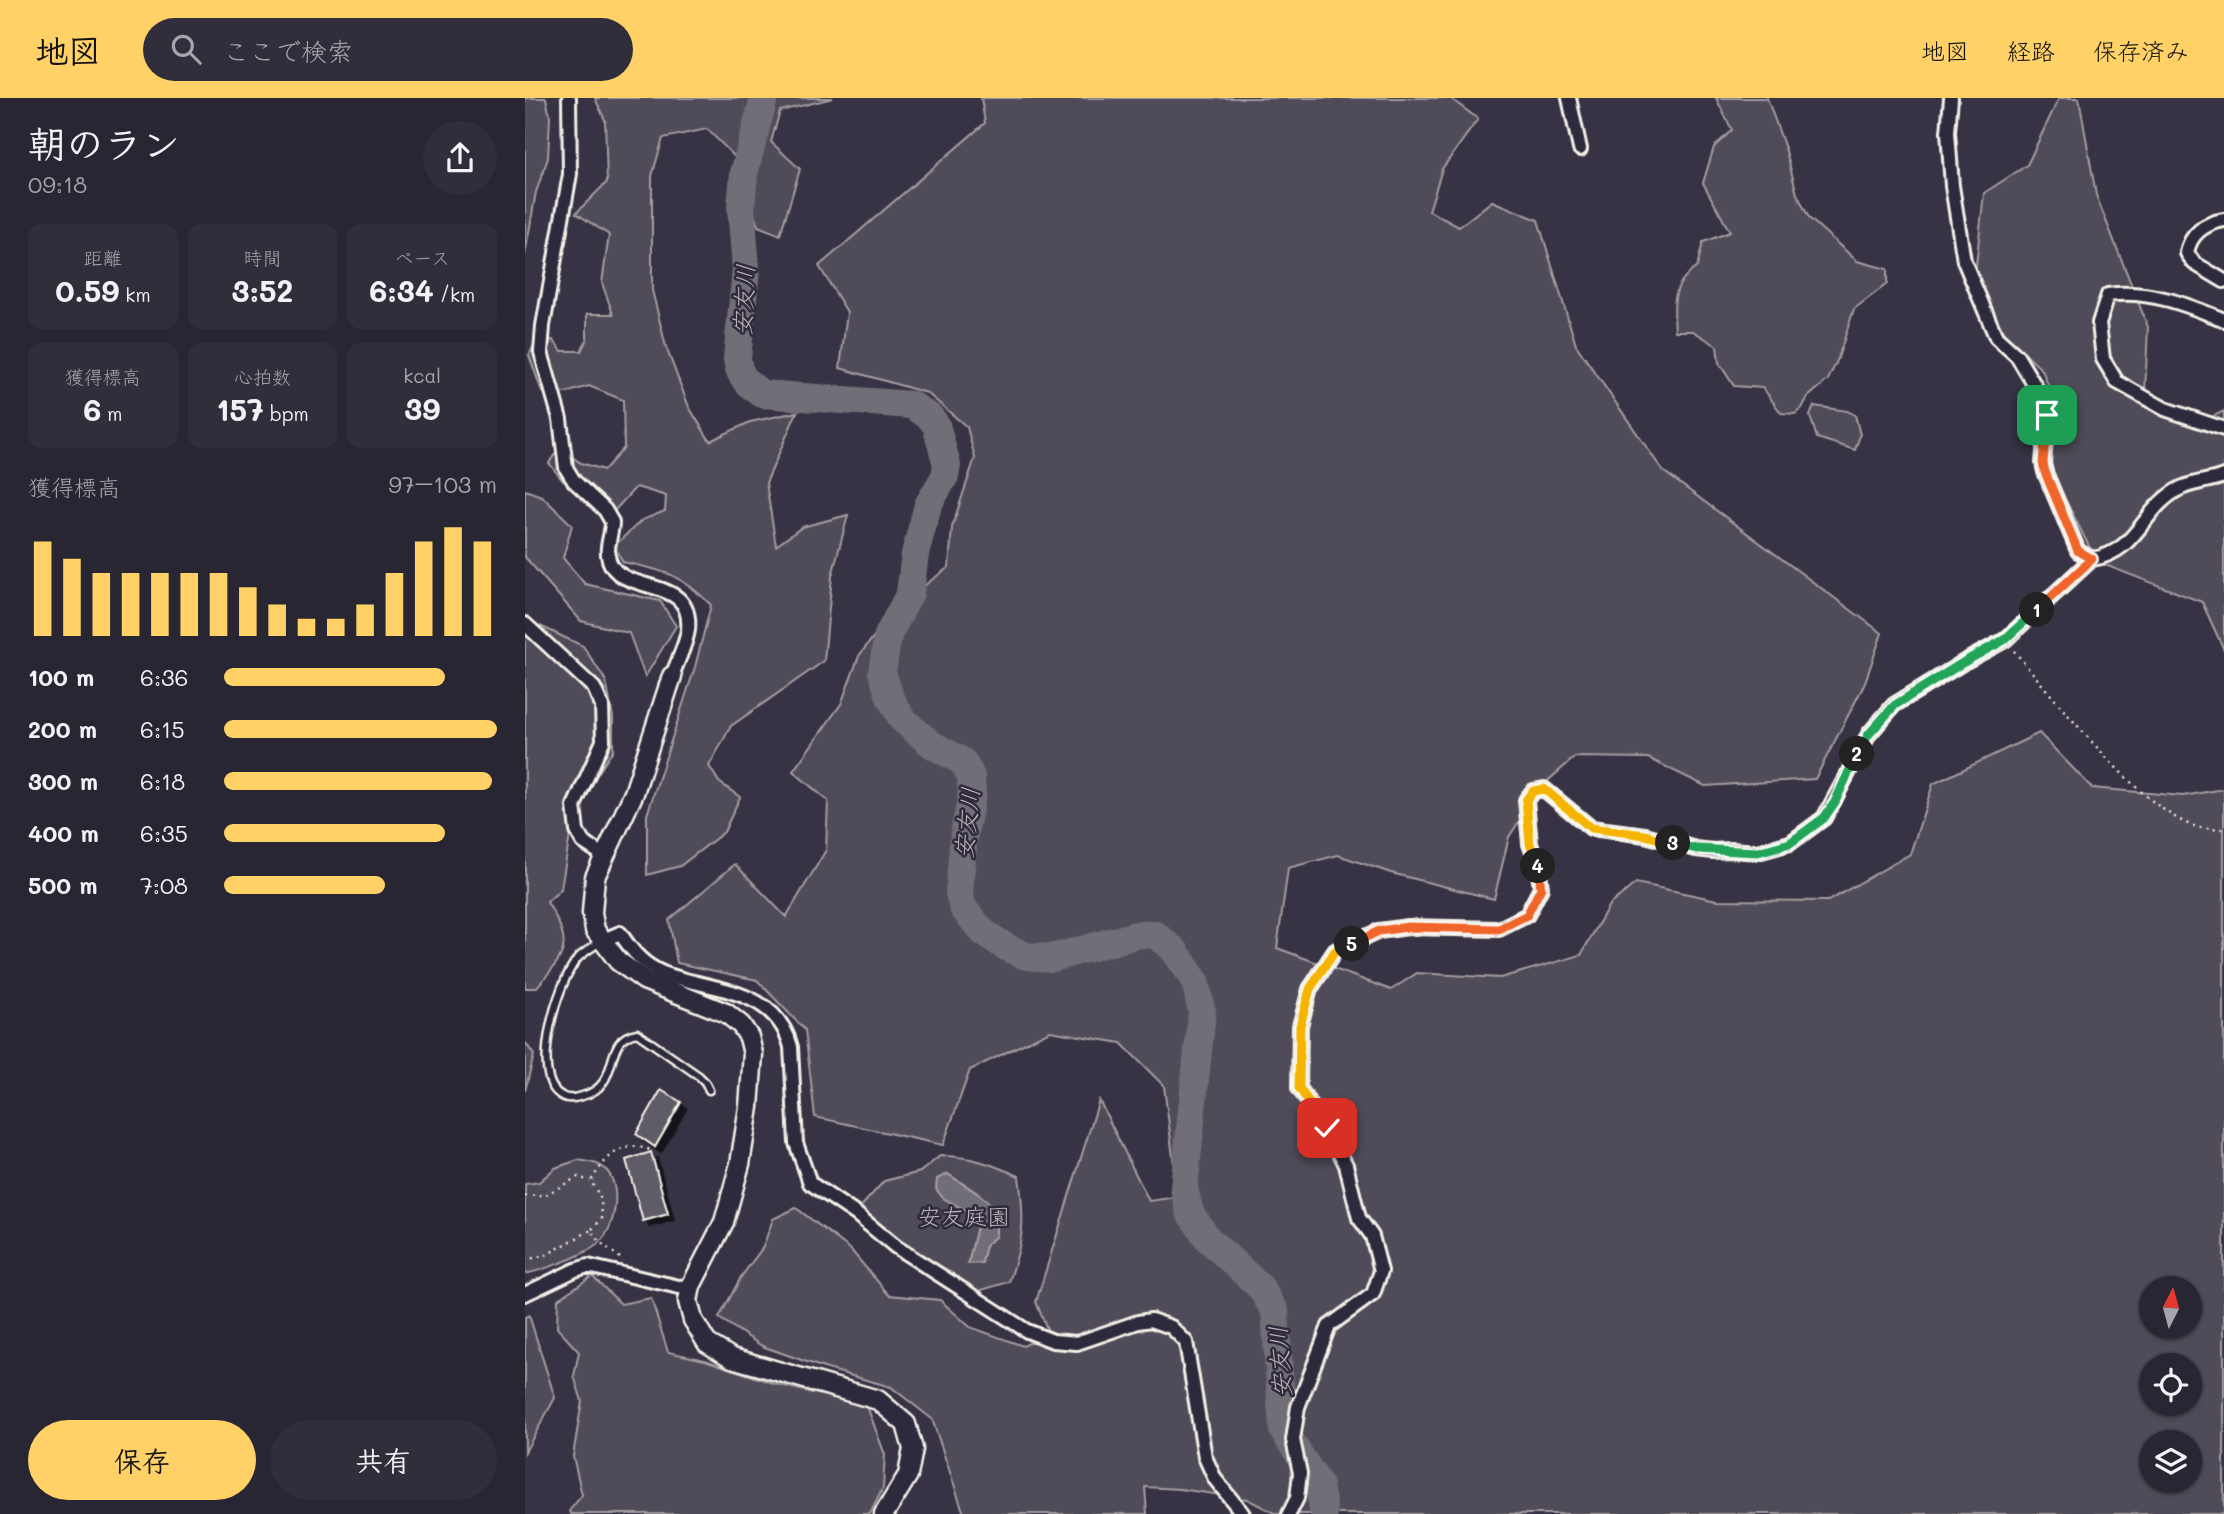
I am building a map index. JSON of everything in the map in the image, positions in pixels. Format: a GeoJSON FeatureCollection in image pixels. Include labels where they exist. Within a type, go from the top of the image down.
{"type":"FeatureCollection","features":[{"type":"Feature","properties":{"kind":"street"},"geometry":{"type":"LineString","coordinates":[[569,98],[570,174],[543,326],[541,352],[560,419],[566,468],[574,481],[605,510],[612,522],[607,552],[610,564],[618,574],[628,579],[660,588],[677,597],[687,615],[688,630],[634,793],[595,877],[592,903],[595,930],[601,941],[630,972],[726,1013],[741,1025],[749,1037],[753,1054],[744,1140],[729,1209],[691,1286],[688,1301],[693,1320],[707,1343],[732,1358],[878,1400],[906,1424],[913,1449],[908,1475],[884,1514]]}},
{"type":"Feature","properties":{"kind":"street"},"geometry":{"type":"LineString","coordinates":[[1569,98],[1580,149]]}},
{"type":"Feature","properties":{"kind":"street"},"geometry":{"type":"LineString","coordinates":[[1951,98],[1948,132],[1952,186],[1964,261],[1996,337],[2017,356],[2044,401],[2047,415],[2043,463],[2045,472],[2078,551],[2092,559]]}},
{"type":"Feature","properties":{"kind":"street"},"geometry":{"type":"LineString","coordinates":[[2224,220],[2200,229],[2189,244],[2187,253],[2194,263],[2224,281]]}},
{"type":"Feature","properties":{"kind":"street"},"geometry":{"type":"LineString","coordinates":[[2224,320],[2163,298],[2122,293],[2108,295],[2099,323],[2103,359],[2117,382],[2165,409],[2224,429]]}},
{"type":"Feature","properties":{"kind":"street"},"geometry":{"type":"LineString","coordinates":[[1289,1514],[1297,1498],[1300,1473],[1293,1440],[1298,1407],[1329,1326],[1373,1294],[1381,1271],[1372,1236],[1359,1218],[1346,1165],[1327,1128],[1299,1088],[1300,1026],[1310,989],[1335,951],[1379,931],[1408,927],[1499,929],[1527,915],[1541,888],[1538,866],[1530,844],[1526,800],[1533,791],[1544,789],[1591,828],[1645,835],[1696,849],[1758,852],[1790,843],[1824,818],[1869,734],[1895,705],[2004,640],[2092,559],[2118,551],[2152,513],[2181,488],[2224,476]]}},
{"type":"Feature","properties":{"kind":"street"},"geometry":{"type":"LineString","coordinates":[[525,625],[594,688],[602,706],[603,741],[574,806],[577,831],[583,842],[603,855]]}},
{"type":"Feature","properties":{"kind":"street"},"geometry":{"type":"LineString","coordinates":[[601,941],[620,933],[633,953],[662,972],[743,995],[779,1021],[787,1032],[791,1047],[796,1143],[810,1183],[856,1214],[896,1247],[1003,1317],[1027,1331],[1053,1341],[1077,1343],[1138,1322],[1151,1321],[1171,1327],[1186,1342],[1205,1457],[1215,1479],[1243,1514]]}},
{"type":"Feature","properties":{"kind":"street"},"geometry":{"type":"LineString","coordinates":[[525,1294],[588,1266],[679,1287],[691,1286]]}},
{"type":"Feature","properties":{"kind":"lane"},"geometry":{"type":"LineString","coordinates":[[601,941],[578,958],[557,1002],[546,1055],[546,1073],[550,1086],[561,1096],[572,1099],[586,1096],[601,1088],[608,1076],[619,1042],[626,1034],[637,1033],[699,1076],[709,1090]]}},
{"type":"Feature","properties":{"kind":"path"},"geometry":{"type":"LineString","coordinates":[[2004,640],[2129,780],[2165,810],[2195,827],[2224,827]]}},
{"type":"Feature","properties":{"kind":"path"},"geometry":{"type":"LineString","coordinates":[[591,1181],[601,1165],[618,1149],[641,1147],[650,1150]]}},
{"type":"Feature","properties":{"kind":"path"},"geometry":{"type":"LineString","coordinates":[[525,1196],[545,1195],[578,1177],[591,1181],[601,1199],[602,1219],[591,1230],[546,1255],[525,1260]]}},
{"type":"Feature","properties":{"kind":"path"},"geometry":{"type":"LineString","coordinates":[[591,1230],[600,1242]]}},
{"type":"Feature","properties":{"kind":"green space"},"geometry":{"type":"Polygon","coordinates":[[[525,98],[546,98],[550,117],[548,158],[536,192],[525,255],[525,98]]]}},
{"type":"Feature","properties":{"kind":"green space"},"geometry":{"type":"Polygon","coordinates":[[[595,98],[833,98],[780,111],[771,142],[800,169],[780,235],[758,226],[735,157],[707,129],[663,138],[652,176],[652,290],[666,347],[689,407],[710,441],[750,422],[797,412],[766,483],[776,546],[802,527],[848,515],[832,576],[824,661],[731,726],[709,766],[719,782],[740,797],[724,832],[680,866],[647,875],[647,815],[695,667],[711,605],[690,586],[671,575],[623,562],[614,546],[642,520],[665,511],[666,496],[636,487],[604,522],[593,498],[563,481],[549,463],[559,448],[581,463],[604,470],[624,448],[623,400],[589,386],[566,393],[542,392],[529,355],[536,341],[553,340],[562,351],[581,351],[587,339],[587,314],[613,314],[602,283],[609,235],[576,213],[607,182],[605,120],[595,98]]]}},
{"type":"Feature","properties":{"kind":"green space"},"geometry":{"type":"Polygon","coordinates":[[[981,98],[1450,98],[1478,119],[1442,169],[1429,211],[1459,227],[1492,201],[1538,220],[1576,345],[1663,471],[1882,633],[1864,685],[1815,779],[1705,786],[1648,758],[1575,757],[1542,786],[1509,837],[1494,899],[1391,873],[1338,855],[1288,868],[1277,948],[1391,990],[1417,973],[1500,978],[1581,955],[1609,905],[1636,883],[1717,900],[1828,901],[1910,854],[1933,784],[2039,733],[2092,788],[2183,796],[2224,789],[2224,1514],[1276,1514],[1247,1499],[1180,1489],[1145,1487],[1147,1514],[964,1514],[932,1419],[891,1387],[824,1368],[762,1346],[719,1318],[741,1277],[763,1247],[773,1219],[796,1208],[850,1249],[889,1295],[940,1300],[970,1327],[1023,1346],[1049,1334],[1036,1302],[1099,1100],[1149,1201],[1178,1197],[1164,1086],[1121,1043],[1050,1031],[970,1070],[943,1145],[815,1117],[805,1030],[757,980],[677,963],[669,920],[735,864],[786,917],[826,850],[828,801],[793,771],[841,704],[859,656],[896,607],[949,567],[952,527],[975,458],[967,427],[927,393],[840,368],[847,312],[819,266],[985,123],[981,98]]]}},
{"type":"Feature","properties":{"kind":"green space"},"geometry":{"type":"Polygon","coordinates":[[[1716,98],[1767,98],[1786,151],[1797,194],[1809,218],[1857,261],[1887,269],[1887,284],[1854,309],[1828,380],[1808,397],[1795,414],[1781,413],[1763,388],[1734,386],[1719,363],[1717,346],[1693,331],[1675,331],[1675,295],[1682,280],[1697,267],[1703,242],[1730,232],[1703,183],[1714,147],[1732,130],[1716,98]]]}},
{"type":"Feature","properties":{"kind":"green space"},"geometry":{"type":"Polygon","coordinates":[[[2059,98],[2079,98],[2096,195],[2148,327],[2145,393],[2205,420],[2224,411],[2224,650],[2202,602],[2097,562],[2058,485],[2048,457],[2054,420],[2053,398],[2042,370],[2004,334],[1975,274],[1984,193],[2027,165],[2059,98]]]}},
{"type":"Feature","properties":{"kind":"green space"},"geometry":{"type":"Polygon","coordinates":[[[1814,406],[1847,411],[1855,415],[1860,435],[1855,450],[1817,438],[1810,416],[1814,406]]]}},
{"type":"Feature","properties":{"kind":"green space"},"geometry":{"type":"Polygon","coordinates":[[[525,490],[542,496],[572,525],[563,558],[585,584],[660,601],[676,626],[645,677],[629,633],[581,621],[525,557],[525,490]]]}},
{"type":"Feature","properties":{"kind":"green space"},"geometry":{"type":"Polygon","coordinates":[[[525,619],[583,646],[606,681],[613,717],[613,750],[574,811],[561,889],[547,902],[561,928],[563,947],[555,965],[536,988],[525,988],[525,619]]]}},
{"type":"Feature","properties":{"kind":"green space"},"geometry":{"type":"Polygon","coordinates":[[[525,1042],[534,1055],[525,1091],[525,1042]]]}},
{"type":"Feature","properties":{"kind":"green space","name":"安友庭園"},"geometry":{"type":"Polygon","coordinates":[[[940,1156],[981,1162],[1019,1176],[1022,1230],[1009,1282],[975,1292],[892,1238],[857,1211],[884,1181],[920,1172],[940,1156]]]}},
{"type":"Feature","properties":{"kind":"green space"},"geometry":{"type":"Polygon","coordinates":[[[578,1160],[599,1165],[612,1179],[615,1202],[611,1225],[606,1235],[594,1247],[553,1266],[525,1274],[525,1184],[539,1182],[555,1168],[578,1160]]]}},
{"type":"Feature","properties":{"kind":"green space"},"geometry":{"type":"Polygon","coordinates":[[[592,1276],[621,1304],[651,1298],[668,1352],[705,1360],[776,1384],[867,1406],[885,1455],[883,1488],[870,1514],[571,1514],[570,1510],[582,1495],[573,1456],[582,1401],[574,1376],[579,1352],[557,1328],[558,1299],[592,1276]]]}},
{"type":"Feature","properties":{"kind":"green space"},"geometry":{"type":"Polygon","coordinates":[[[529,1315],[555,1398],[525,1452],[525,1317],[529,1315]]]}},
{"type":"Feature","properties":{"kind":"shaded area"},"geometry":{"type":"Polygon","coordinates":[[[948,1174],[986,1200],[994,1211],[996,1236],[986,1245],[982,1263],[968,1264],[977,1226],[973,1215],[943,1198],[936,1189],[937,1179],[948,1174]]]}},
{"type":"Feature","properties":{"kind":"building"},"geometry":{"type":"Polygon","coordinates":[[[661,1090],[681,1102],[655,1147],[636,1134],[661,1090]]]}},
{"type":"Feature","properties":{"kind":"building"},"geometry":{"type":"Polygon","coordinates":[[[651,1152],[668,1214],[643,1221],[626,1160],[651,1152]]]}},
{"type":"Feature","properties":{"kind":"waterway","name":"安友川"},"geometry":{"type":"LineString","coordinates":[[764,98],[744,173],[741,207],[746,269],[737,359],[740,371],[748,383],[762,394],[912,405],[930,417],[936,425],[947,465],[945,476],[928,505],[915,554],[910,593],[888,635],[882,672],[890,697],[902,719],[931,744],[963,762],[971,776],[972,795],[964,834],[959,893],[963,908],[983,932],[1026,956],[1052,958],[1140,934],[1156,935],[1175,951],[1195,981],[1202,1012],[1184,1188],[1190,1213],[1208,1239],[1261,1288],[1275,1311],[1283,1430],[1319,1485],[1324,1514]]}},
{"type":"Feature","properties":{"kind":"route"},"geometry":{"type":"LineString","coordinates":[[1327,1128],[1299,1088],[1300,1026],[1310,989],[1335,951],[1379,931],[1408,927],[1499,929],[1527,915],[1541,888],[1538,866],[1530,844],[1526,800],[1533,791],[1544,789],[1591,828],[1645,835],[1713,851],[1758,852],[1790,843],[1824,818],[1835,802],[1869,734],[1895,705],[2004,640],[2092,559],[2078,551],[2045,472],[2043,452],[2047,415]]}}]}
